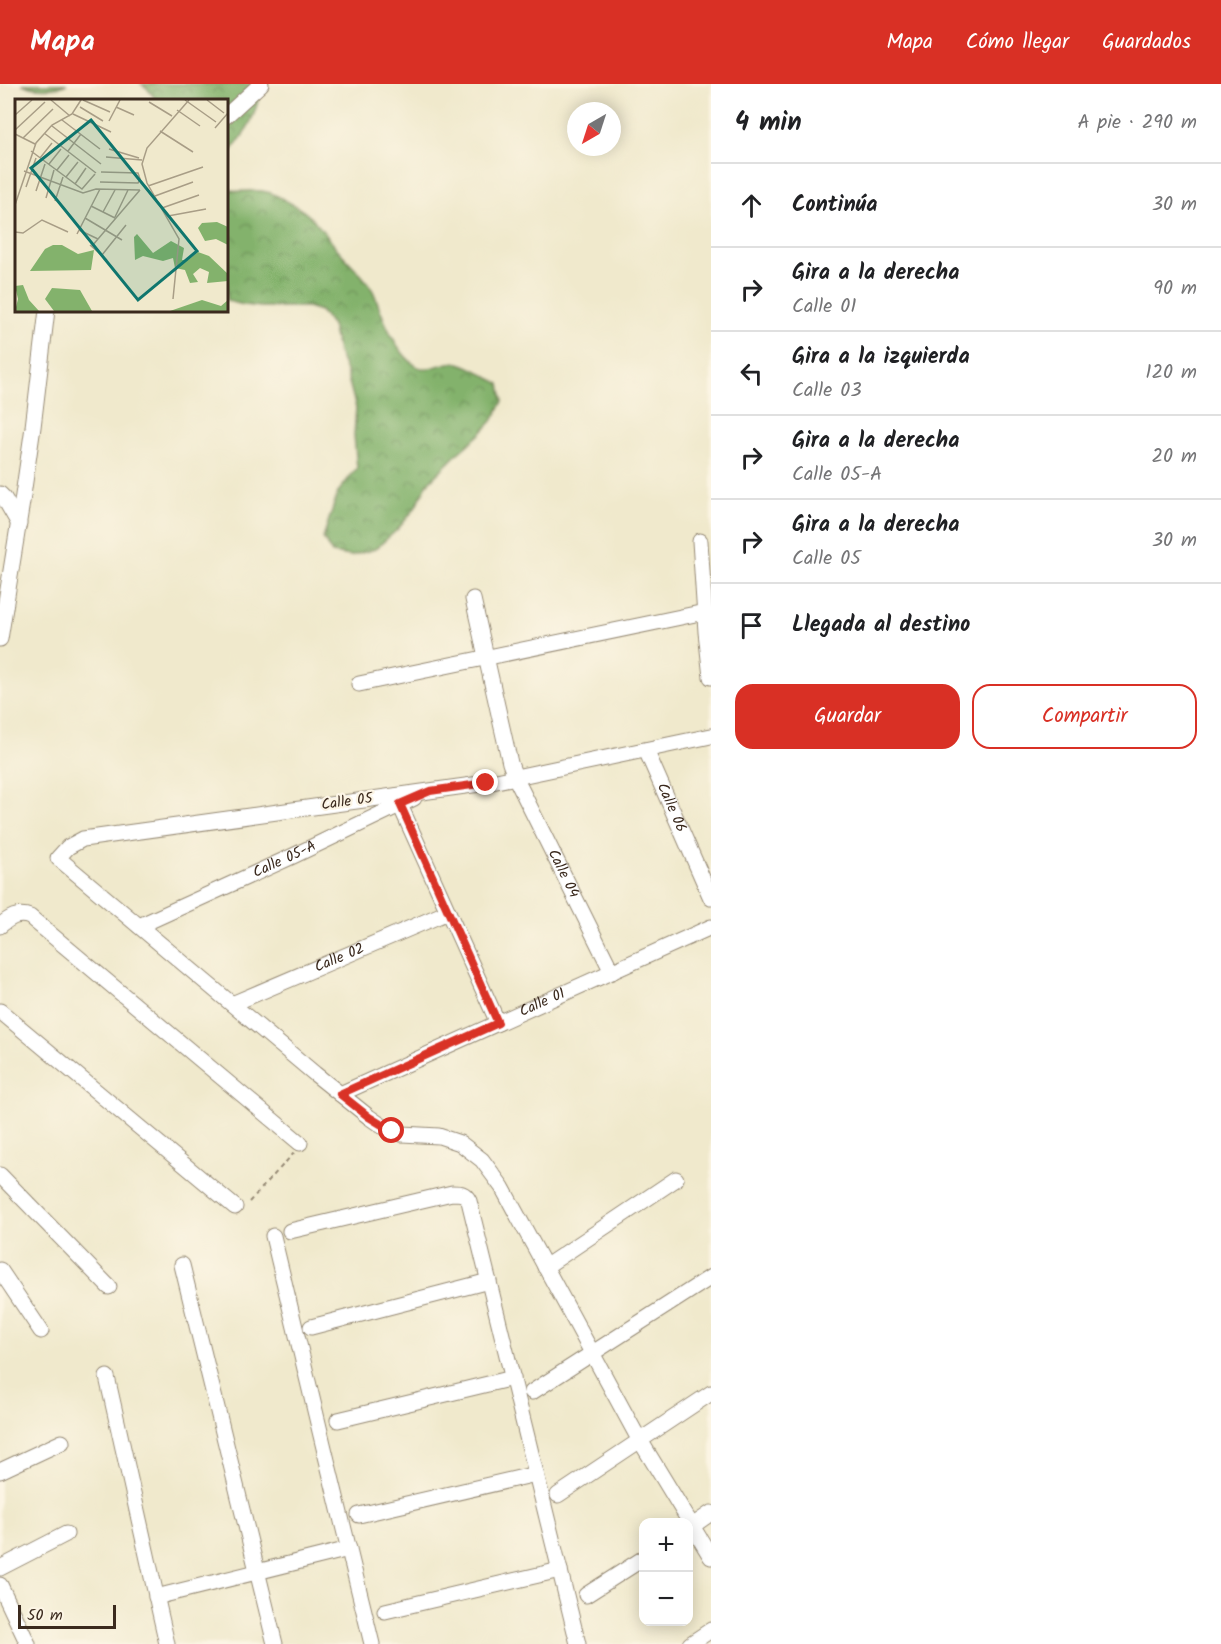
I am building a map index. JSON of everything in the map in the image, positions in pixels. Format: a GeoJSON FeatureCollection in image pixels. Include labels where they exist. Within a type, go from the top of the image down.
{"type":"FeatureCollection","features":[{"type":"Feature","properties":{"kind":"street"},"geometry":{"type":"LineString","coordinates":[[228,114],[261,84]]}},
{"type":"Feature","properties":{"kind":"street"},"geometry":{"type":"LineString","coordinates":[[0,639],[3,599],[19,524],[47,312]]}},
{"type":"Feature","properties":{"kind":"street"},"geometry":{"type":"LineString","coordinates":[[0,494],[19,524]]}},
{"type":"Feature","properties":{"kind":"street"},"geometry":{"type":"LineString","coordinates":[[700,541],[711,677]]}},
{"type":"Feature","properties":{"kind":"street","name":"Calle 04"},"geometry":{"type":"LineString","coordinates":[[473,599],[515,777],[612,972]]}},
{"type":"Feature","properties":{"kind":"street"},"geometry":{"type":"LineString","coordinates":[[358,684],[705,612]]}},
{"type":"Feature","properties":{"kind":"street","name":"Calle 05"},"geometry":{"type":"LineString","coordinates":[[139,926],[58,858],[68,847],[83,838],[398,800],[430,791],[486,783],[711,736]]}},
{"type":"Feature","properties":{"kind":"street","name":"Calle 06"},"geometry":{"type":"LineString","coordinates":[[646,750],[711,898]]}},
{"type":"Feature","properties":{"kind":"street"},"geometry":{"type":"LineString","coordinates":[[398,800],[498,1023]]}},
{"type":"Feature","properties":{"kind":"street","name":"Calle 05-A"},"geometry":{"type":"LineString","coordinates":[[139,926],[293,856],[398,800]]}},
{"type":"Feature","properties":{"kind":"street","name":"Calle 02"},"geometry":{"type":"LineString","coordinates":[[232,1004],[448,912]]}},
{"type":"Feature","properties":{"kind":"street"},"geometry":{"type":"LineString","coordinates":[[0,926],[15,915],[23,914],[30,917],[300,1143]]}},
{"type":"Feature","properties":{"kind":"street"},"geometry":{"type":"LineString","coordinates":[[139,926],[369,1117],[392,1131],[402,1134],[439,1136],[460,1143],[482,1160],[502,1187],[685,1518]]}},
{"type":"Feature","properties":{"kind":"street","name":"Calle 01"},"geometry":{"type":"LineString","coordinates":[[340,1094],[711,927]]}},
{"type":"Feature","properties":{"kind":"street"},"geometry":{"type":"LineString","coordinates":[[0,1011],[235,1207]]}},
{"type":"Feature","properties":{"kind":"street"},"geometry":{"type":"LineString","coordinates":[[0,1174],[109,1287]]}},
{"type":"Feature","properties":{"kind":"street"},"geometry":{"type":"LineString","coordinates":[[545,1267],[676,1179]]}},
{"type":"Feature","properties":{"kind":"street"},"geometry":{"type":"LineString","coordinates":[[290,1231],[452,1193],[461,1193],[466,1196],[578,1644]]}},
{"type":"Feature","properties":{"kind":"street"},"geometry":{"type":"LineString","coordinates":[[273,1236],[372,1644]]}},
{"type":"Feature","properties":{"kind":"street"},"geometry":{"type":"LineString","coordinates":[[182,1265],[275,1644]]}},
{"type":"Feature","properties":{"kind":"street"},"geometry":{"type":"LineString","coordinates":[[0,1270],[41,1330]]}},
{"type":"Feature","properties":{"kind":"street"},"geometry":{"type":"LineString","coordinates":[[532,1392],[711,1277]]}},
{"type":"Feature","properties":{"kind":"street"},"geometry":{"type":"LineString","coordinates":[[312,1327],[489,1281]]}},
{"type":"Feature","properties":{"kind":"street"},"geometry":{"type":"LineString","coordinates":[[107,1377],[167,1644]]}},
{"type":"Feature","properties":{"kind":"street"},"geometry":{"type":"LineString","coordinates":[[338,1420],[513,1378]]}},
{"type":"Feature","properties":{"kind":"street"},"geometry":{"type":"LineString","coordinates":[[558,1495],[711,1393]]}},
{"type":"Feature","properties":{"kind":"street"},"geometry":{"type":"LineString","coordinates":[[0,1472],[62,1442]]}},
{"type":"Feature","properties":{"kind":"street"},"geometry":{"type":"LineString","coordinates":[[359,1515],[536,1474]]}},
{"type":"Feature","properties":{"kind":"street"},"geometry":{"type":"LineString","coordinates":[[693,1525],[711,1513]]}},
{"type":"Feature","properties":{"kind":"street"},"geometry":{"type":"LineString","coordinates":[[693,1531],[711,1557]]}},
{"type":"Feature","properties":{"kind":"street"},"geometry":{"type":"LineString","coordinates":[[0,1568],[66,1534]]}},
{"type":"Feature","properties":{"kind":"street"},"geometry":{"type":"LineString","coordinates":[[156,1597],[349,1549]]}},
{"type":"Feature","properties":{"kind":"street"},"geometry":{"type":"LineString","coordinates":[[586,1594],[639,1561]]}},
{"type":"Feature","properties":{"kind":"street"},"geometry":{"type":"LineString","coordinates":[[384,1611],[560,1570]]}},
{"type":"Feature","properties":{"kind":"street"},"geometry":{"type":"LineString","coordinates":[[0,1585],[28,1644]]}},
{"type":"Feature","properties":{"kind":"street"},"geometry":{"type":"LineString","coordinates":[[690,1644],[711,1630]]}},
{"type":"Feature","properties":{"kind":"path"},"geometry":{"type":"LineString","coordinates":[[235,1207],[251,1200],[294,1153],[300,1143]]}},
{"type":"Feature","properties":{"kind":"green space"},"geometry":{"type":"Polygon","coordinates":[[[22,84],[67,84],[44,88],[22,84]]]}},
{"type":"Feature","properties":{"kind":"green space"},"geometry":{"type":"Polygon","coordinates":[[[141,84],[260,84],[257,105],[250,123],[228,156],[228,99],[155,99],[141,84]]]}},
{"type":"Feature","properties":{"kind":"green space"},"geometry":{"type":"Polygon","coordinates":[[[228,188],[270,193],[294,205],[312,218],[362,275],[374,293],[395,341],[404,355],[415,365],[420,368],[431,368],[453,362],[459,363],[500,384],[503,401],[492,421],[428,483],[415,508],[398,529],[375,549],[351,556],[332,553],[323,538],[338,492],[357,468],[354,435],[356,408],[332,325],[320,311],[307,307],[244,305],[228,301],[228,188]]]}},
{"type":"Feature","properties":{"kind":"route"},"geometry":{"type":"LineString","coordinates":[[392,1131],[369,1117],[340,1094],[498,1023],[400,804],[430,791],[486,783]]}}]}
